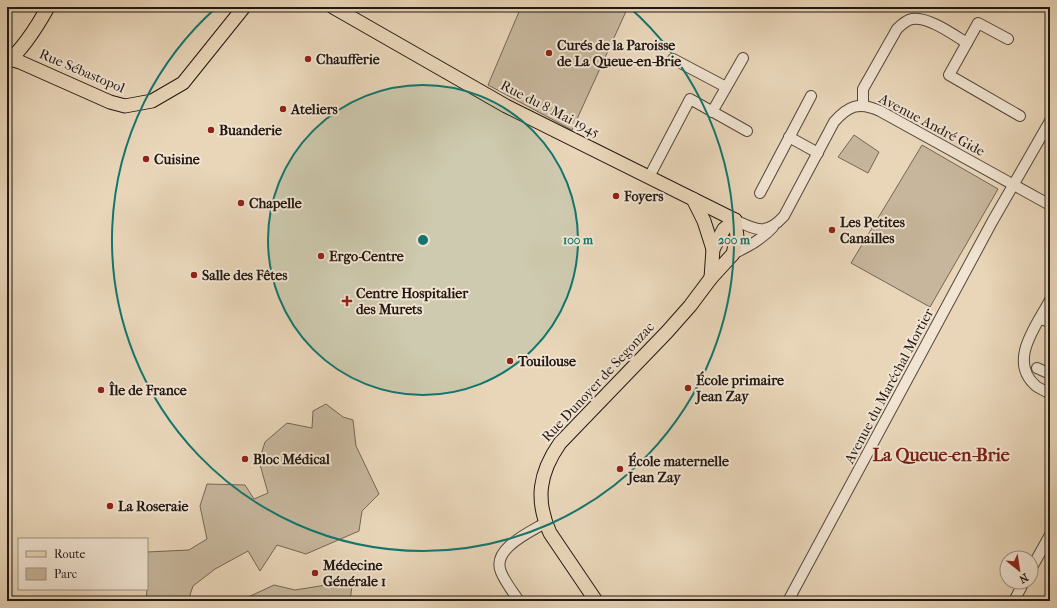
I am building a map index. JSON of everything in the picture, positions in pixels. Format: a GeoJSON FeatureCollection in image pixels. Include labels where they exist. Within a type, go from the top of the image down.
{"type":"FeatureCollection","features":[{"type":"Feature","properties":{"kind":"main road"},"geometry":{"type":"LineString","coordinates":[[9,61],[33,32],[48,7]]}},
{"type":"Feature","properties":{"kind":"main road","name":"Rue Sébastopol"},"geometry":{"type":"LineString","coordinates":[[9,61],[20,62],[110,102],[125,106],[152,101],[183,83],[244,7]]}},
{"type":"Feature","properties":{"kind":"main road","name":"Rue du 8 Mai 1945"},"geometry":{"type":"LineString","coordinates":[[333,7],[506,106],[735,220]]}},
{"type":"Feature","properties":{"kind":"main road"},"geometry":{"type":"LineString","coordinates":[[693,199],[704,221],[713,249],[711,278]]}},
{"type":"Feature","properties":{"kind":"main road"},"geometry":{"type":"LineString","coordinates":[[713,249],[724,229],[735,220]]}},
{"type":"Feature","properties":{"kind":"main road"},"geometry":{"type":"LineString","coordinates":[[733,254],[737,237],[735,220]]}},
{"type":"Feature","properties":{"kind":"main road","name":"Rue Dunoyer de Segonzac"},"geometry":{"type":"LineString","coordinates":[[596,601],[550,533],[545,523],[542,509],[541,487],[546,468],[560,443],[681,316],[696,299],[711,278],[733,254]]}},
{"type":"Feature","properties":{"kind":"street"},"geometry":{"type":"LineString","coordinates":[[863,105],[863,89],[897,29],[903,23],[912,19],[923,19],[967,43]]}},
{"type":"Feature","properties":{"kind":"street"},"geometry":{"type":"LineString","coordinates":[[1008,39],[978,23],[949,75],[1020,116]]}},
{"type":"Feature","properties":{"kind":"street"},"geometry":{"type":"LineString","coordinates":[[712,112],[743,58]]}},
{"type":"Feature","properties":{"kind":"street"},"geometry":{"type":"LineString","coordinates":[[673,59],[726,87]]}},
{"type":"Feature","properties":{"kind":"street"},"geometry":{"type":"LineString","coordinates":[[760,193],[811,96]]}},
{"type":"Feature","properties":{"kind":"street"},"geometry":{"type":"LineString","coordinates":[[649,177],[690,99],[747,131]]}},
{"type":"Feature","properties":{"kind":"street","name":"Avenue André Gide"},"geometry":{"type":"LineString","coordinates":[[733,254],[761,239],[784,216],[834,122],[851,107],[863,105],[870,106],[880,111],[1050,205]]}},
{"type":"Feature","properties":{"kind":"street","name":"Avenue du Maréchal Mortier"},"geometry":{"type":"LineString","coordinates":[[788,601],[1050,121]]}},
{"type":"Feature","properties":{"kind":"street"},"geometry":{"type":"LineString","coordinates":[[789,137],[818,153]]}},
{"type":"Feature","properties":{"kind":"street","name":"Rue du 8 Mai 1945"},"geometry":{"type":"LineString","coordinates":[[735,220],[757,230],[765,229],[778,222]]}},
{"type":"Feature","properties":{"kind":"street"},"geometry":{"type":"LineString","coordinates":[[1050,300],[1045,321],[1030,337],[1024,350],[1023,357],[1026,372],[1030,379],[1037,386],[1050,394]]}},
{"type":"Feature","properties":{"kind":"street"},"geometry":{"type":"LineString","coordinates":[[1037,368],[1050,374]]}},
{"type":"Feature","properties":{"kind":"street"},"geometry":{"type":"LineString","coordinates":[[519,601],[501,572],[499,565],[500,558],[502,553],[510,545],[545,523]]}},
{"type":"Feature","properties":{"kind":"street"},"geometry":{"type":"LineString","coordinates":[[1039,555],[1050,535]]}},
{"type":"Feature","properties":{"kind":"street"},"geometry":{"type":"LineString","coordinates":[[1014,601],[1020,590]]}},
{"type":"Feature","properties":{"kind":"green space"},"geometry":{"type":"Polygon","coordinates":[[[521,7],[628,7],[572,130],[488,85],[521,7]]]}},
{"type":"Feature","properties":{"kind":"green space"},"geometry":{"type":"Polygon","coordinates":[[[854,135],[879,152],[868,173],[838,157],[854,135]]]}},
{"type":"Feature","properties":{"kind":"green space"},"geometry":{"type":"Polygon","coordinates":[[[922,145],[998,189],[930,307],[851,263],[922,145]]]}},
{"type":"Feature","properties":{"kind":"green space"},"geometry":{"type":"Polygon","coordinates":[[[326,404],[343,417],[353,420],[356,446],[379,494],[362,511],[359,531],[306,554],[277,545],[260,571],[248,551],[215,569],[193,586],[188,601],[146,601],[148,590],[148,552],[189,550],[207,539],[200,506],[207,484],[245,485],[254,499],[268,493],[259,461],[265,442],[287,423],[312,428],[313,411],[326,404]]]}},
{"type":"Feature","properties":{"kind":"green space"},"geometry":{"type":"Polygon","coordinates":[[[345,582],[352,586],[350,601],[243,601],[244,599],[274,585],[295,590],[345,582]]]}},
{"type":"Feature","properties":{"kind":"place","name":"Curés de la Paroisse de La Queue-en-Brie"},"geometry":{"type":"Point","coordinates":[549,53]}},
{"type":"Feature","properties":{"kind":"place","name":"Chaufferie"},"geometry":{"type":"Point","coordinates":[308,59]}},
{"type":"Feature","properties":{"kind":"place","name":"Ateliers"},"geometry":{"type":"Point","coordinates":[283,109]}},
{"type":"Feature","properties":{"kind":"place","name":"Buanderie"},"geometry":{"type":"Point","coordinates":[211,130]}},
{"type":"Feature","properties":{"kind":"place","name":"Cuisine"},"geometry":{"type":"Point","coordinates":[146,159]}},
{"type":"Feature","properties":{"kind":"place","name":"Foyers"},"geometry":{"type":"Point","coordinates":[616,196]}},
{"type":"Feature","properties":{"kind":"place","name":"Chapelle"},"geometry":{"type":"Point","coordinates":[241,203]}},
{"type":"Feature","properties":{"kind":"place","name":"Les Petites Canailles"},"geometry":{"type":"Point","coordinates":[832,230]}},
{"type":"Feature","properties":{"kind":"place","name":"Ergo-Centre"},"geometry":{"type":"Point","coordinates":[321,256]}},
{"type":"Feature","properties":{"kind":"place","name":"Salle des Fêtes"},"geometry":{"type":"Point","coordinates":[194,275]}},
{"type":"Feature","properties":{"kind":"place","name":"Centre Hospitalier des Murets"},"geometry":{"type":"Point","coordinates":[347,301]}},
{"type":"Feature","properties":{"kind":"place","name":"Touilouse"},"geometry":{"type":"Point","coordinates":[510,361]}},
{"type":"Feature","properties":{"kind":"place","name":"École primaire Jean Zay"},"geometry":{"type":"Point","coordinates":[688,388]}},
{"type":"Feature","properties":{"kind":"place","name":"Île de France"},"geometry":{"type":"Point","coordinates":[101,390]}},
{"type":"Feature","properties":{"kind":"place","name":"Bloc Médical"},"geometry":{"type":"Point","coordinates":[245,459]}},
{"type":"Feature","properties":{"kind":"place","name":"École maternelle Jean Zay"},"geometry":{"type":"Point","coordinates":[620,469]}},
{"type":"Feature","properties":{"kind":"place","name":"La Roseraie"},"geometry":{"type":"Point","coordinates":[110,506]}},
{"type":"Feature","properties":{"kind":"place","name":"Médecine Générale 1"},"geometry":{"type":"Point","coordinates":[315,573]}},
{"type":"Feature","properties":{"kind":"district","name":"La Queue-en-Brie"},"geometry":{"type":"Point","coordinates":[941,455]}}]}
